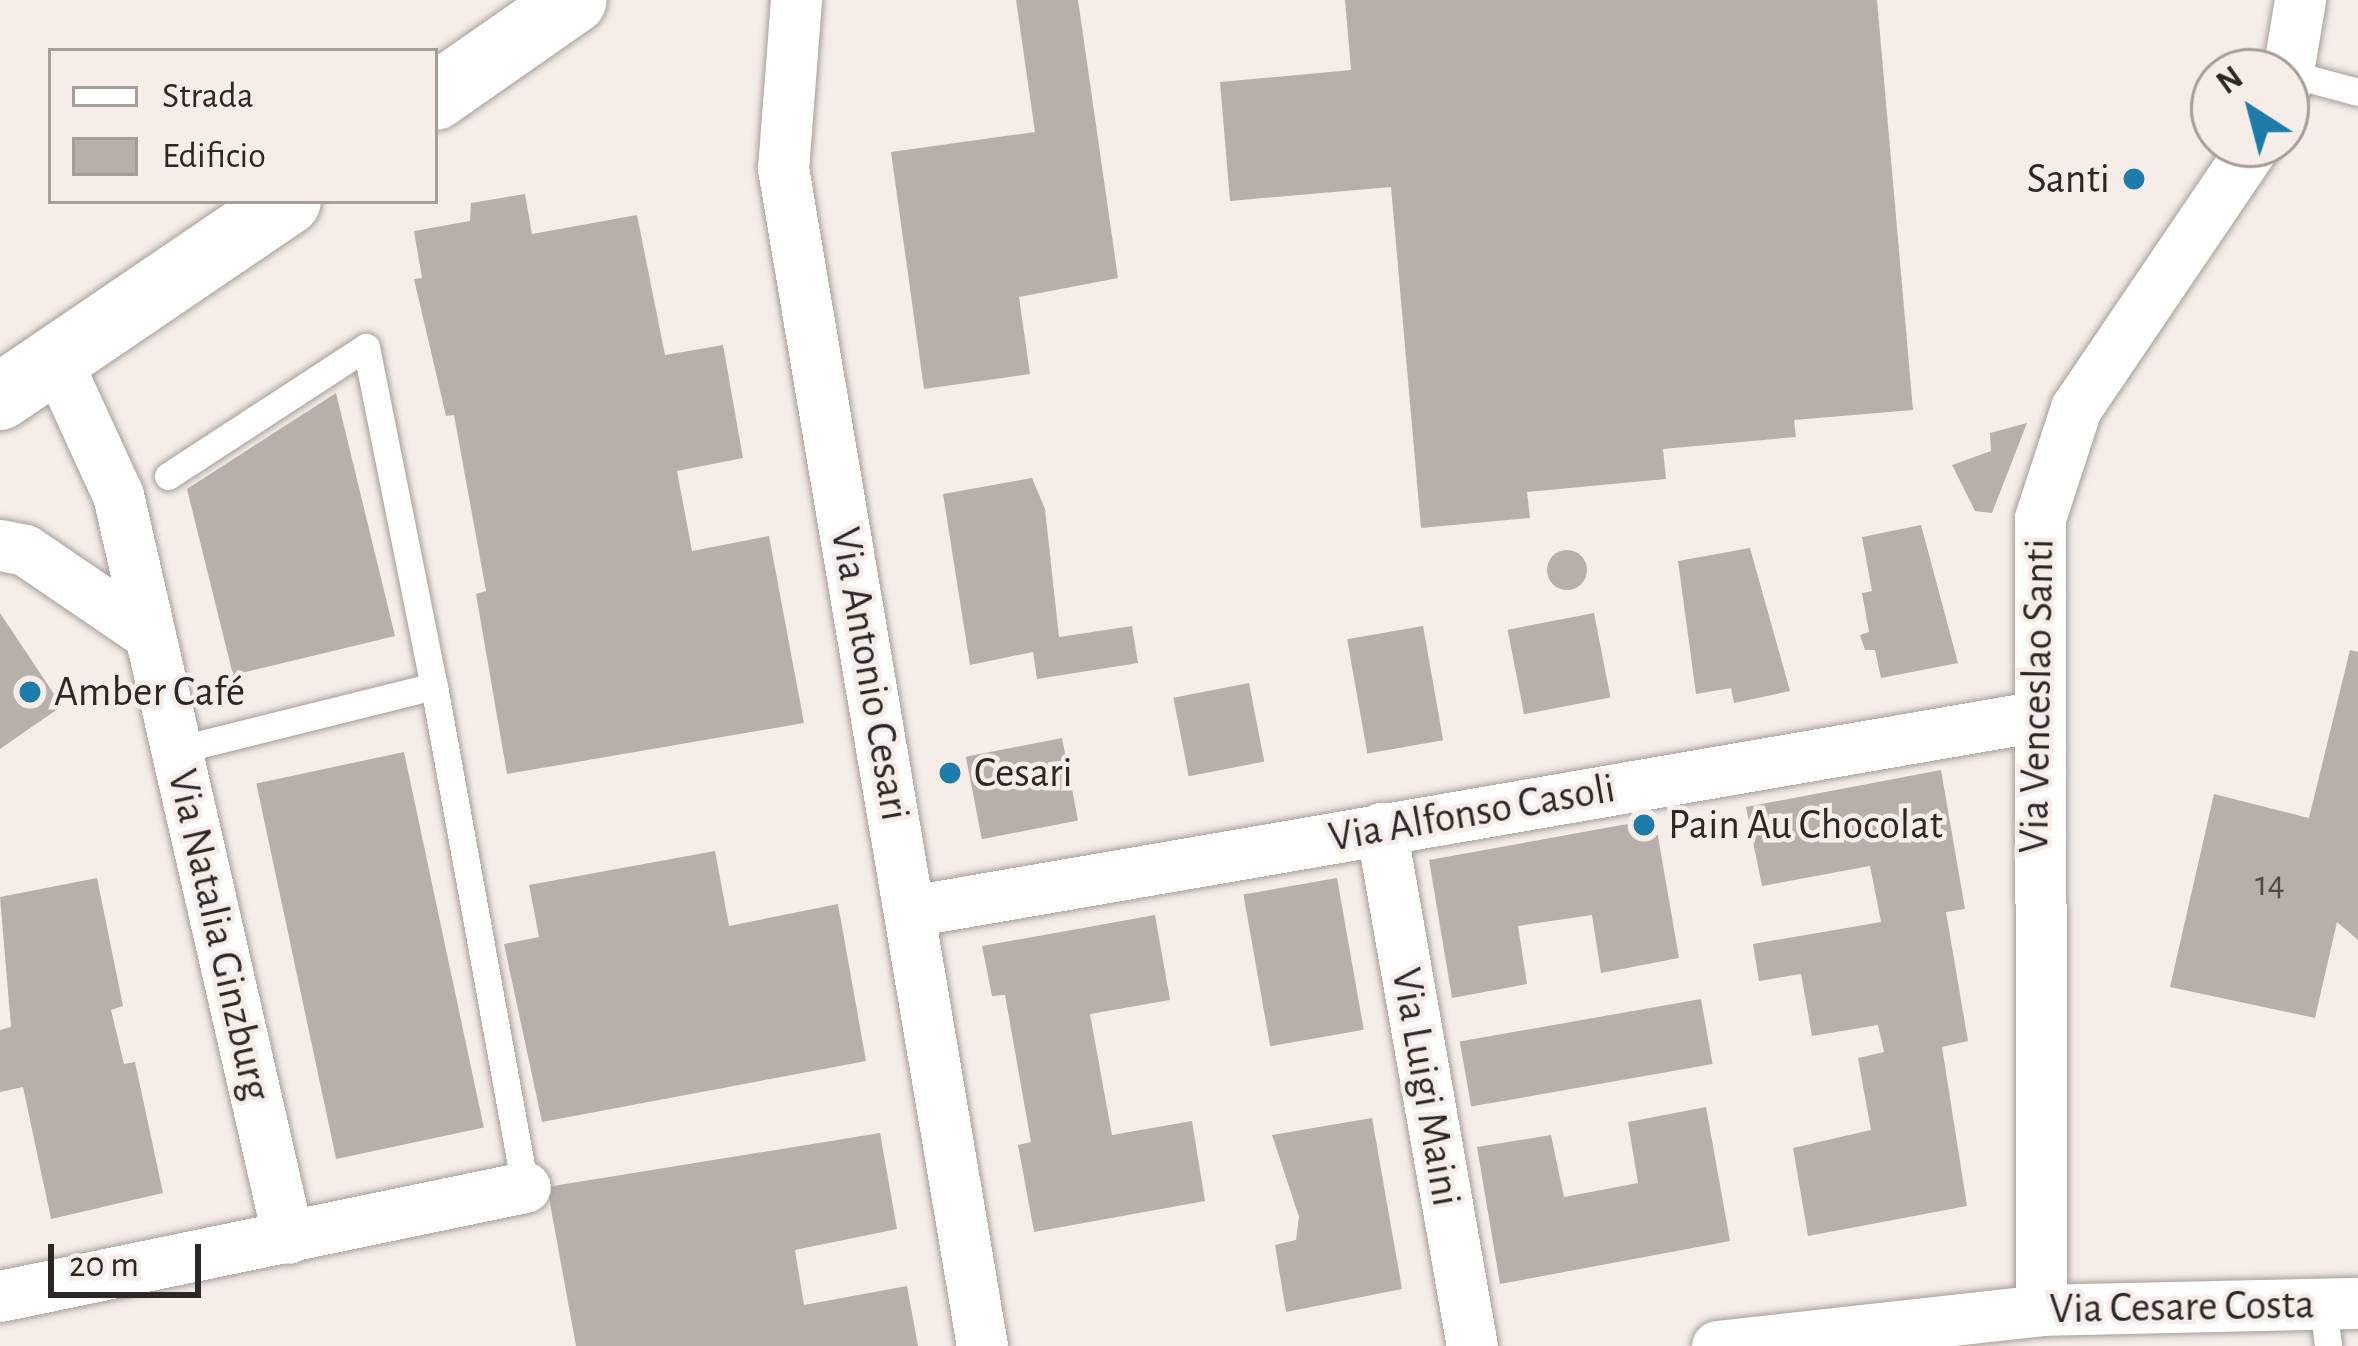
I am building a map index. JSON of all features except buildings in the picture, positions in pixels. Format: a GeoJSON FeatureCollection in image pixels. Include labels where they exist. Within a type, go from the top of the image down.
{"type":"FeatureCollection","features":[{"type":"Feature","properties":{"kind":"street"},"geometry":{"type":"LineString","coordinates":[[438,71],[510,0]]}},
{"type":"Feature","properties":{"kind":"street"},"geometry":{"type":"LineString","coordinates":[[438,95],[574,0]]}},
{"type":"Feature","properties":{"kind":"street","name":"Via Antonio Cesari"},"geometry":{"type":"LineString","coordinates":[[796,0],[783,167],[982,1346]]}},
{"type":"Feature","properties":{"kind":"street"},"geometry":{"type":"LineString","coordinates":[[2293,48],[2300,0]]}},
{"type":"Feature","properties":{"kind":"street","name":"Via Venceslao Santi"},"geometry":{"type":"LineString","coordinates":[[2018,1323],[2040,518],[2052,466],[2076,407],[2239,168]]}},
{"type":"Feature","properties":{"kind":"street"},"geometry":{"type":"LineString","coordinates":[[0,398],[284,204]]}},
{"type":"Feature","properties":{"kind":"street","name":"Via Natalia Ginzburg"},"geometry":{"type":"LineString","coordinates":[[57,362],[118,495],[288,1238]]}},
{"type":"Feature","properties":{"kind":"street"},"geometry":{"type":"LineString","coordinates":[[0,545],[25,550],[150,634]]}},
{"type":"Feature","properties":{"kind":"street","name":"Via Alfonso Casoli"},"geometry":{"type":"LineString","coordinates":[[911,911],[2033,717]]}},
{"type":"Feature","properties":{"kind":"street","name":"Via Luigi Maini"},"geometry":{"type":"LineString","coordinates":[[1381,828],[1472,1346]]}},
{"type":"Feature","properties":{"kind":"street"},"geometry":{"type":"LineString","coordinates":[[0,1297],[525,1187]]}},
{"type":"Feature","properties":{"kind":"street","name":"Via Cesare Costa"},"geometry":{"type":"LineString","coordinates":[[1718,1346],[2018,1323],[2336,1318]]}},
{"type":"Feature","properties":{"kind":"lane"},"geometry":{"type":"LineString","coordinates":[[2310,83],[2358,92]]}},
{"type":"Feature","properties":{"kind":"lane"},"geometry":{"type":"LineString","coordinates":[[168,476],[366,347],[434,686],[525,1187]]}},
{"type":"Feature","properties":{"kind":"lane"},"geometry":{"type":"LineString","coordinates":[[177,750],[434,686]]}},
{"type":"Feature","properties":{"kind":"place","name":"Santi"},"geometry":{"type":"Point","coordinates":[2134,179]}},
{"type":"Feature","properties":{"kind":"place","name":"Amber Café"},"geometry":{"type":"Point","coordinates":[30,692]}},
{"type":"Feature","properties":{"kind":"place","name":"Cesari"},"geometry":{"type":"Point","coordinates":[950,773]}},
{"type":"Feature","properties":{"kind":"place","name":"Pain Au Chocolat"},"geometry":{"type":"Point","coordinates":[1644,825]}}]}
